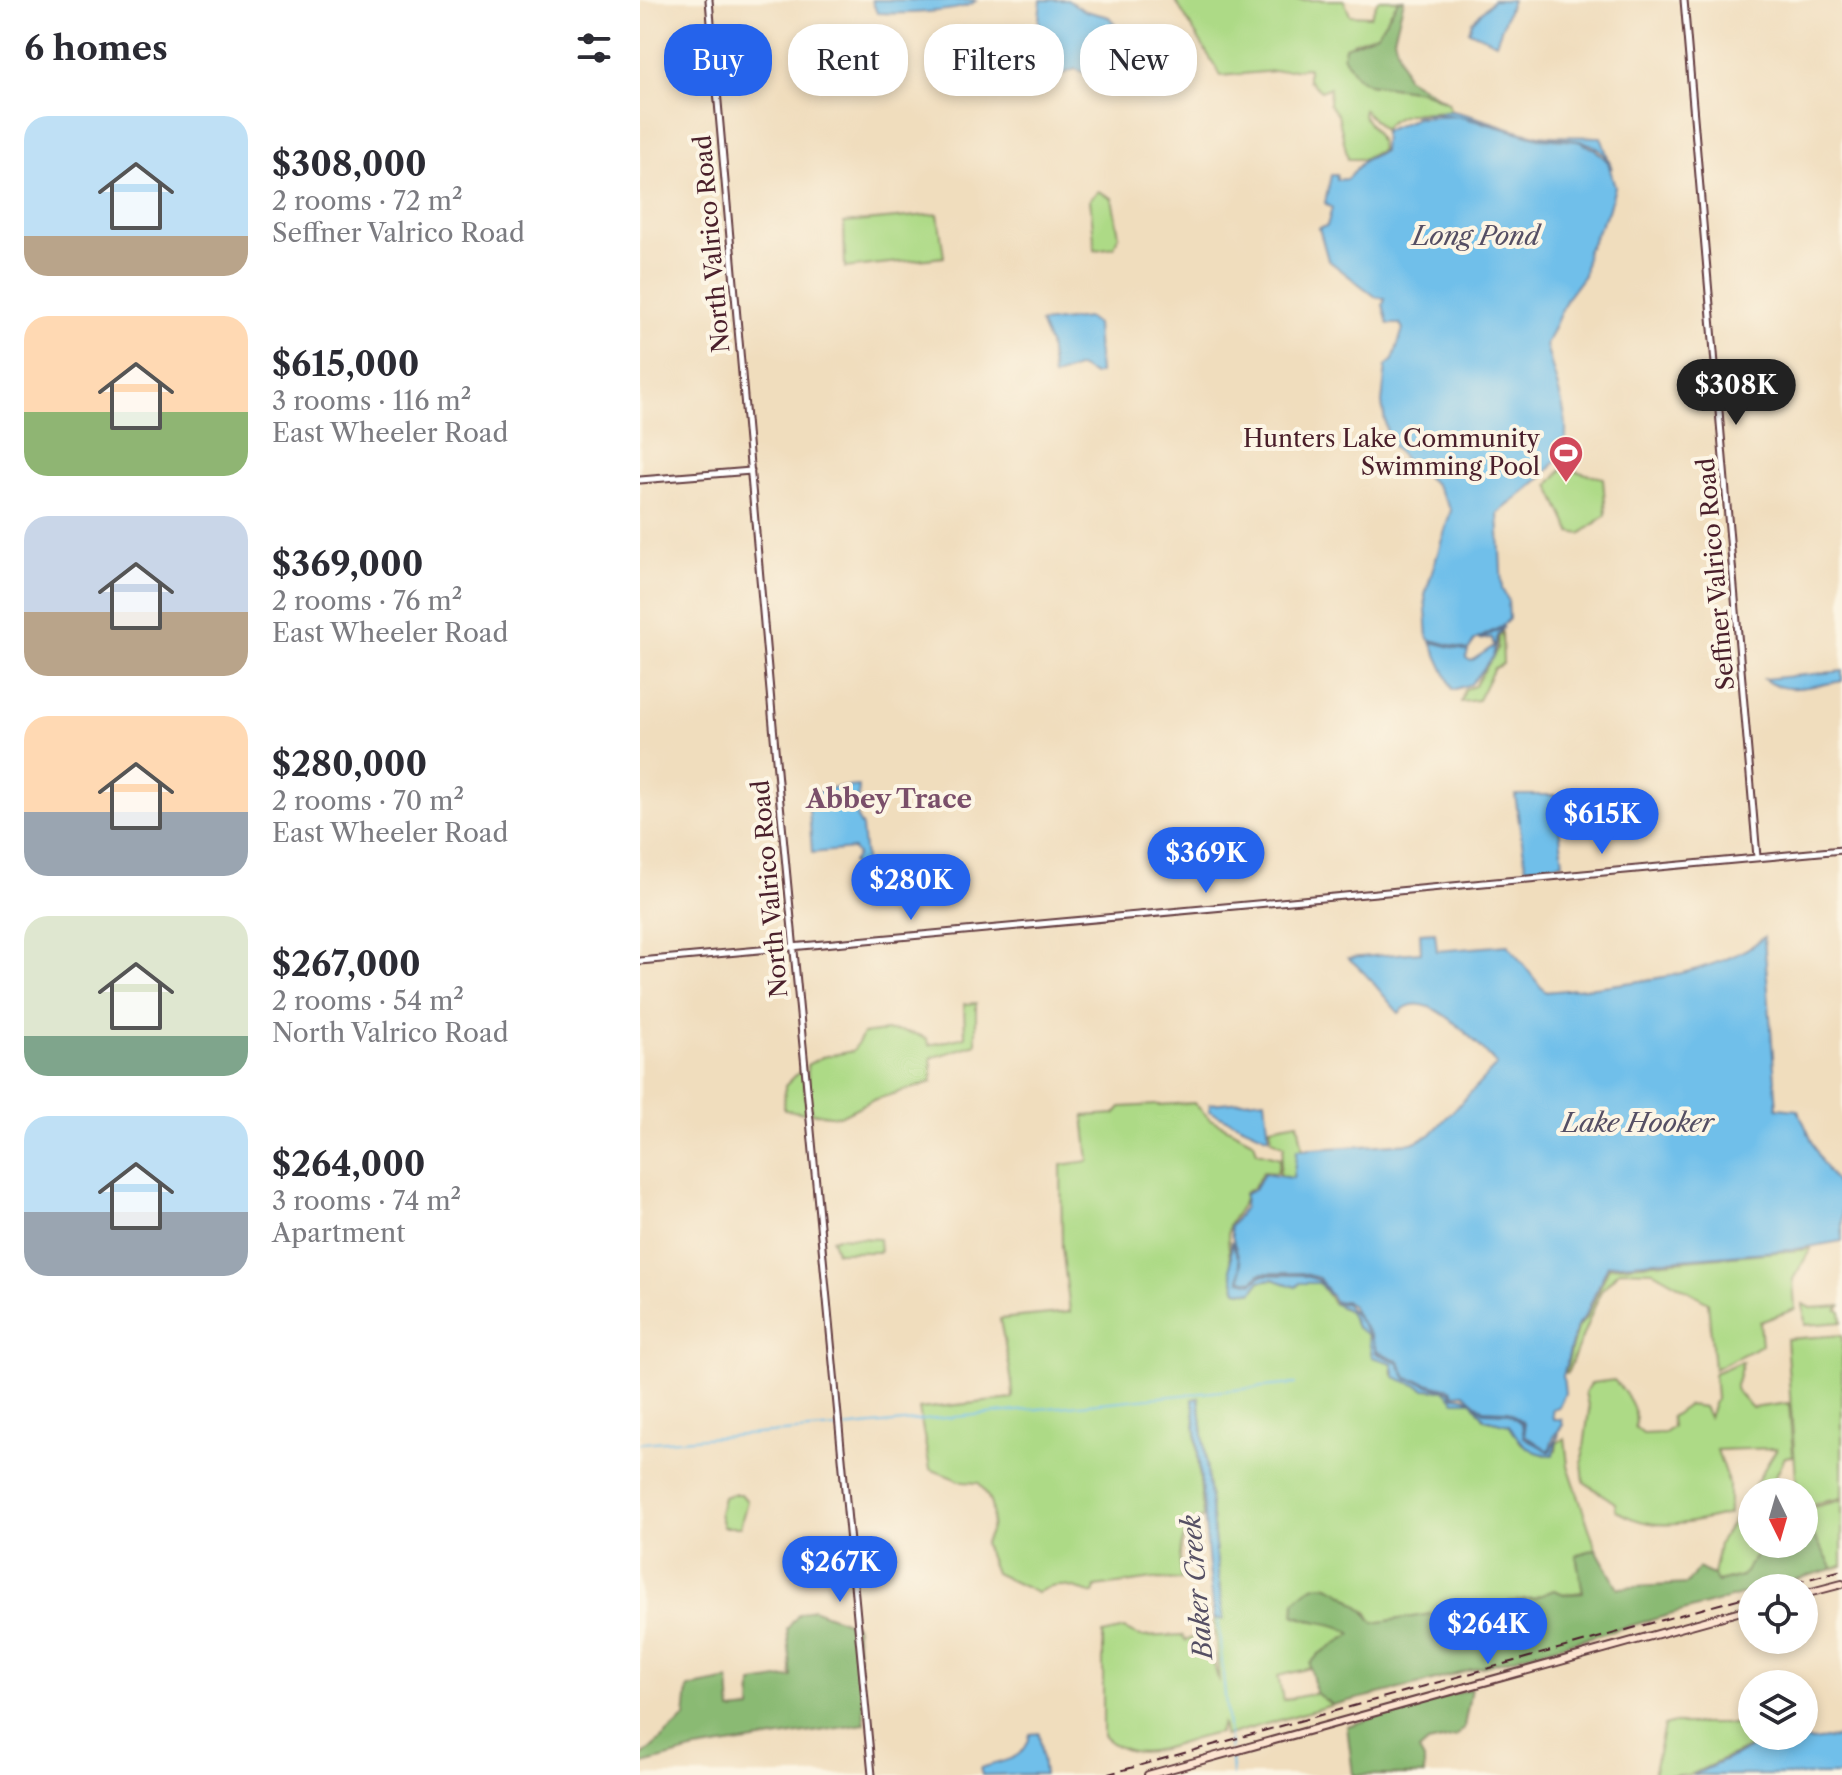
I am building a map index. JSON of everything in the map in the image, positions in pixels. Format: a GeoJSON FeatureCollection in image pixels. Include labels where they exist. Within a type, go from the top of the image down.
{"type":"FeatureCollection","features":[{"type":"Feature","properties":{"kind":"main road"},"geometry":{"type":"LineString","coordinates":[[1818,1590],[1842,1584]]}},
{"type":"Feature","properties":{"kind":"main road"},"geometry":{"type":"LineString","coordinates":[[1148,1775],[1738,1612]]}},
{"type":"Feature","properties":{"kind":"street","name":"North Valrico Road"},"geometry":{"type":"LineString","coordinates":[[709,0],[793,948],[872,1775]]}},
{"type":"Feature","properties":{"kind":"street","name":"Seffner Valrico Road"},"geometry":{"type":"LineString","coordinates":[[1684,0],[1757,857]]}},
{"type":"Feature","properties":{"kind":"street"},"geometry":{"type":"LineString","coordinates":[[640,480],[751,471]]}},
{"type":"Feature","properties":{"kind":"street"},"geometry":{"type":"LineString","coordinates":[[640,961],[1842,850]]}},
{"type":"Feature","properties":{"kind":"green space"},"geometry":{"type":"Polygon","coordinates":[[[1175,0],[1344,0],[1350,15],[1371,16],[1378,0],[1399,0],[1377,34],[1354,42],[1368,84],[1422,91],[1448,103],[1451,111],[1404,115],[1388,123],[1383,130],[1364,110],[1363,114],[1377,135],[1381,150],[1363,159],[1348,159],[1338,115],[1329,104],[1330,87],[1321,91],[1308,80],[1308,68],[1221,76],[1197,36],[1197,24],[1190,24],[1175,0]]]}},
{"type":"Feature","properties":{"kind":"green space"},"geometry":{"type":"Polygon","coordinates":[[[1399,0],[1404,0],[1394,38],[1406,77],[1449,103],[1422,91],[1368,84],[1357,77],[1343,56],[1345,47],[1377,34],[1399,0]]]}},
{"type":"Feature","properties":{"kind":"green space"},"geometry":{"type":"Polygon","coordinates":[[[1098,191],[1112,198],[1119,235],[1114,247],[1095,250],[1090,199],[1098,191]]]}},
{"type":"Feature","properties":{"kind":"green space"},"geometry":{"type":"Polygon","coordinates":[[[938,214],[944,257],[845,268],[844,223],[938,214]]]}},
{"type":"Feature","properties":{"kind":"green space"},"geometry":{"type":"Polygon","coordinates":[[[1563,468],[1603,478],[1606,515],[1581,534],[1571,532],[1549,485],[1563,468]]]}},
{"type":"Feature","properties":{"kind":"green space"},"geometry":{"type":"Polygon","coordinates":[[[1502,631],[1503,664],[1494,668],[1478,700],[1461,702],[1465,689],[1475,686],[1493,656],[1502,631]]]}},
{"type":"Feature","properties":{"kind":"green space"},"geometry":{"type":"Polygon","coordinates":[[[976,1003],[976,1044],[931,1058],[932,1082],[870,1101],[840,1116],[811,1113],[807,1065],[822,1057],[853,1051],[863,1034],[904,1032],[920,1035],[927,1039],[929,1045],[965,1037],[964,1004],[976,1003]]]}},
{"type":"Feature","properties":{"kind":"green space"},"geometry":{"type":"Polygon","coordinates":[[[803,1068],[807,1113],[784,1110],[785,1086],[803,1068]]]}},
{"type":"Feature","properties":{"kind":"green space"},"geometry":{"type":"Polygon","coordinates":[[[1194,1103],[1210,1119],[1254,1142],[1257,1152],[1280,1158],[1277,1173],[1263,1172],[1253,1188],[1244,1193],[1241,1206],[1229,1226],[1230,1257],[1237,1290],[1252,1292],[1260,1281],[1273,1279],[1296,1287],[1300,1283],[1319,1283],[1334,1304],[1349,1311],[1356,1327],[1366,1332],[1376,1355],[1392,1363],[1393,1375],[1425,1389],[1444,1390],[1457,1401],[1472,1401],[1485,1419],[1510,1425],[1521,1443],[1545,1455],[1556,1451],[1557,1443],[1565,1438],[1568,1465],[1596,1549],[1576,1555],[1583,1592],[1564,1594],[1554,1590],[1534,1598],[1373,1623],[1368,1613],[1327,1585],[1341,1626],[1352,1634],[1319,1654],[1311,1668],[1278,1676],[1283,1700],[1316,1693],[1332,1705],[1224,1736],[1222,1722],[1219,1733],[1159,1750],[1131,1751],[1103,1736],[1103,1634],[1124,1629],[1141,1637],[1182,1635],[1186,1641],[1191,1638],[1207,1640],[1219,1683],[1214,1619],[1223,1618],[1199,1398],[1193,1399],[1203,1517],[1184,1536],[1181,1580],[1154,1579],[1096,1587],[1094,1594],[1058,1586],[1037,1593],[995,1573],[984,1544],[992,1520],[988,1498],[979,1483],[963,1482],[930,1469],[919,1409],[1013,1399],[1000,1319],[1070,1312],[1062,1247],[1061,1165],[1089,1161],[1084,1116],[1115,1114],[1121,1107],[1194,1103]]]}},
{"type":"Feature","properties":{"kind":"green space"},"geometry":{"type":"Polygon","coordinates":[[[1298,1122],[1303,1150],[1297,1151],[1293,1179],[1279,1175],[1284,1146],[1272,1140],[1270,1127],[1298,1122]]]}},
{"type":"Feature","properties":{"kind":"green space"},"geometry":{"type":"Polygon","coordinates":[[[832,1239],[879,1239],[880,1252],[836,1252],[832,1239]]]}},
{"type":"Feature","properties":{"kind":"green space"},"geometry":{"type":"Polygon","coordinates":[[[1811,1249],[1793,1279],[1795,1309],[1760,1322],[1762,1345],[1714,1369],[1708,1302],[1653,1271],[1620,1270],[1601,1291],[1565,1373],[1577,1328],[1587,1317],[1609,1267],[1811,1249]]]}},
{"type":"Feature","properties":{"kind":"green space"},"geometry":{"type":"Polygon","coordinates":[[[1803,1304],[1811,1308],[1841,1306],[1837,1310],[1841,1311],[1842,1322],[1805,1325],[1803,1304]]]}},
{"type":"Feature","properties":{"kind":"green space"},"geometry":{"type":"Polygon","coordinates":[[[1842,1335],[1842,1498],[1818,1503],[1818,1478],[1796,1478],[1786,1339],[1842,1335]]]}},
{"type":"Feature","properties":{"kind":"green space"},"geometry":{"type":"Polygon","coordinates":[[[1743,1361],[1735,1389],[1752,1408],[1789,1403],[1793,1456],[1785,1457],[1775,1478],[1759,1478],[1777,1448],[1717,1450],[1729,1485],[1729,1514],[1671,1524],[1643,1522],[1629,1517],[1616,1510],[1615,1503],[1584,1482],[1582,1462],[1589,1410],[1585,1392],[1592,1383],[1614,1380],[1633,1408],[1635,1427],[1643,1434],[1664,1433],[1672,1427],[1671,1417],[1688,1405],[1704,1407],[1709,1417],[1716,1399],[1714,1373],[1743,1361]]]}},
{"type":"Feature","properties":{"kind":"green space"},"geometry":{"type":"Polygon","coordinates":[[[741,1494],[747,1501],[740,1527],[723,1527],[719,1513],[723,1497],[741,1494]]]}},
{"type":"Feature","properties":{"kind":"green space"},"geometry":{"type":"Polygon","coordinates":[[[1842,1500],[1842,1566],[1833,1569],[1818,1544],[1818,1506],[1842,1500]]]}},
{"type":"Feature","properties":{"kind":"green space"},"geometry":{"type":"Polygon","coordinates":[[[1738,1513],[1738,1558],[1755,1558],[1743,1574],[1717,1582],[1713,1575],[1719,1544],[1738,1513]]]}},
{"type":"Feature","properties":{"kind":"green space"},"geometry":{"type":"Polygon","coordinates":[[[1818,1543],[1833,1569],[1815,1574],[1743,1574],[1755,1558],[1818,1558],[1818,1543]]]}},
{"type":"Feature","properties":{"kind":"green space"},"geometry":{"type":"Polygon","coordinates":[[[1596,1549],[1618,1588],[1687,1584],[1698,1568],[1713,1575],[1718,1582],[1738,1577],[1738,1596],[1421,1684],[1332,1705],[1316,1693],[1310,1664],[1319,1654],[1352,1634],[1339,1627],[1294,1615],[1295,1601],[1310,1588],[1323,1585],[1348,1597],[1374,1623],[1534,1598],[1554,1590],[1564,1594],[1583,1593],[1576,1555],[1596,1549]]]}},
{"type":"Feature","properties":{"kind":"green space"},"geometry":{"type":"Polygon","coordinates":[[[812,1609],[855,1625],[865,1724],[696,1750],[640,1765],[640,1758],[685,1718],[688,1688],[729,1680],[731,1711],[751,1709],[752,1683],[792,1677],[787,1629],[799,1614],[812,1609]]]}},
{"type":"Feature","properties":{"kind":"green space"},"geometry":{"type":"Polygon","coordinates":[[[1471,1689],[1464,1727],[1456,1737],[1428,1743],[1419,1751],[1424,1760],[1424,1775],[1353,1775],[1347,1726],[1471,1689]]]}},
{"type":"Feature","properties":{"kind":"green space"},"geometry":{"type":"Polygon","coordinates":[[[1738,1724],[1738,1750],[1744,1750],[1690,1775],[1653,1775],[1664,1726],[1738,1724]]]}},
{"type":"Feature","properties":{"kind":"water"},"geometry":{"type":"Polygon","coordinates":[[[872,0],[976,0],[960,8],[946,10],[877,13],[872,0]]]}},
{"type":"Feature","properties":{"kind":"water"},"geometry":{"type":"Polygon","coordinates":[[[1041,0],[1067,0],[1086,11],[1109,17],[1115,24],[1080,24],[1080,71],[1075,69],[1064,74],[1064,24],[1039,24],[1041,0]]]}},
{"type":"Feature","properties":{"kind":"water"},"geometry":{"type":"Polygon","coordinates":[[[1493,0],[1512,0],[1496,43],[1469,31],[1472,22],[1493,0]]]}},
{"type":"Feature","properties":{"kind":"water"},"geometry":{"type":"Polygon","coordinates":[[[1451,111],[1538,135],[1601,137],[1612,169],[1599,149],[1579,141],[1534,135],[1460,116],[1413,116],[1451,111]]]}},
{"type":"Feature","properties":{"kind":"water","name":"Long Pond"},"geometry":{"type":"Polygon","coordinates":[[[1457,116],[1539,138],[1578,141],[1595,149],[1608,162],[1615,187],[1608,211],[1587,251],[1584,275],[1567,298],[1546,345],[1562,404],[1565,441],[1559,457],[1546,472],[1498,513],[1502,589],[1508,600],[1509,619],[1501,627],[1475,640],[1468,650],[1428,639],[1425,595],[1451,510],[1435,484],[1405,460],[1388,440],[1382,403],[1386,366],[1393,360],[1403,329],[1400,324],[1388,324],[1383,305],[1385,299],[1376,297],[1328,260],[1319,228],[1327,226],[1332,208],[1325,203],[1331,175],[1337,175],[1337,180],[1347,179],[1364,160],[1383,151],[1384,131],[1416,118],[1457,116]]]}},
{"type":"Feature","properties":{"kind":"water"},"geometry":{"type":"Polygon","coordinates":[[[1088,318],[1096,324],[1099,373],[1094,375],[1079,367],[1053,377],[1049,344],[1040,323],[1088,318]]]}},
{"type":"Feature","properties":{"kind":"water"},"geometry":{"type":"Polygon","coordinates":[[[1504,627],[1497,636],[1493,657],[1471,684],[1453,690],[1431,642],[1468,651],[1466,658],[1471,661],[1494,646],[1492,638],[1479,640],[1504,627]]]}},
{"type":"Feature","properties":{"kind":"water"},"geometry":{"type":"Polygon","coordinates":[[[1842,671],[1842,681],[1801,688],[1781,687],[1764,679],[1842,671]]]}},
{"type":"Feature","properties":{"kind":"water"},"geometry":{"type":"Polygon","coordinates":[[[859,786],[857,818],[862,827],[866,875],[857,876],[852,862],[857,855],[853,849],[812,853],[808,796],[830,788],[859,786]]]}},
{"type":"Feature","properties":{"kind":"water"},"geometry":{"type":"Polygon","coordinates":[[[1515,795],[1556,795],[1563,863],[1526,868],[1515,795]]]}},
{"type":"Feature","properties":{"kind":"water","name":"Lake Hooker"},"geometry":{"type":"Polygon","coordinates":[[[1435,932],[1437,951],[1508,945],[1545,992],[1629,983],[1690,971],[1743,951],[1764,937],[1777,1108],[1798,1110],[1821,1161],[1842,1192],[1842,1241],[1791,1250],[1608,1265],[1585,1316],[1576,1327],[1563,1376],[1565,1393],[1559,1407],[1552,1409],[1553,1419],[1561,1419],[1563,1425],[1554,1436],[1549,1451],[1525,1435],[1524,1423],[1508,1411],[1484,1410],[1464,1393],[1454,1394],[1451,1389],[1407,1378],[1399,1361],[1377,1351],[1352,1306],[1345,1301],[1335,1302],[1319,1278],[1302,1273],[1261,1273],[1253,1281],[1241,1279],[1241,1266],[1230,1227],[1244,1208],[1245,1194],[1254,1190],[1264,1174],[1293,1178],[1297,1150],[1412,1143],[1430,1135],[1497,1065],[1464,1031],[1437,1010],[1410,1005],[1399,1013],[1348,958],[1421,952],[1420,933],[1435,932]]]}},
{"type":"Feature","properties":{"kind":"water"},"geometry":{"type":"Polygon","coordinates":[[[1265,1099],[1269,1138],[1209,1111],[1210,1104],[1265,1099]]]}},
{"type":"Feature","properties":{"kind":"water"},"geometry":{"type":"Polygon","coordinates":[[[1231,1241],[1241,1263],[1240,1280],[1253,1283],[1262,1275],[1302,1275],[1318,1280],[1329,1295],[1319,1283],[1300,1283],[1296,1287],[1273,1279],[1260,1281],[1252,1292],[1237,1290],[1231,1269],[1231,1241]]]}},
{"type":"Feature","properties":{"kind":"water"},"geometry":{"type":"Polygon","coordinates":[[[1345,1303],[1371,1335],[1376,1353],[1398,1362],[1407,1379],[1450,1391],[1453,1396],[1471,1401],[1455,1401],[1444,1390],[1425,1389],[1395,1377],[1392,1363],[1372,1357],[1368,1335],[1356,1327],[1349,1311],[1335,1304],[1345,1303]]]}},
{"type":"Feature","properties":{"kind":"water"},"geometry":{"type":"Polygon","coordinates":[[[1199,1398],[1223,1619],[1214,1619],[1193,1399],[1199,1398]]]}},
{"type":"Feature","properties":{"kind":"water"},"geometry":{"type":"Polygon","coordinates":[[[1473,1402],[1484,1412],[1508,1413],[1522,1424],[1524,1437],[1550,1452],[1559,1433],[1553,1455],[1528,1447],[1509,1425],[1485,1419],[1473,1402]]]}},
{"type":"Feature","properties":{"kind":"water"},"geometry":{"type":"Polygon","coordinates":[[[1039,1733],[1044,1774],[982,1775],[980,1768],[1019,1754],[1028,1743],[1030,1734],[1039,1733]]]}},
{"type":"Feature","properties":{"kind":"water"},"geometry":{"type":"Polygon","coordinates":[[[1842,1737],[1842,1775],[1693,1775],[1747,1750],[1818,1750],[1818,1740],[1842,1737]]]}},
{"type":"Feature","properties":{"kind":"waterway"},"geometry":{"type":"LineString","coordinates":[[842,1428],[1295,1384]]}},
{"type":"Feature","properties":{"kind":"waterway"},"geometry":{"type":"LineString","coordinates":[[640,1443],[836,1428]]}},
{"type":"Feature","properties":{"kind":"waterway","name":"Baker Creek"},"geometry":{"type":"LineString","coordinates":[[1218,1620],[1230,1749]]}},
{"type":"Feature","properties":{"kind":"waterway","name":"Baker Creek"},"geometry":{"type":"LineString","coordinates":[[1231,1755],[1232,1775]]}},
{"type":"Feature","properties":{"kind":"railway"},"geometry":{"type":"LineString","coordinates":[[1818,1577],[1842,1570]]}},
{"type":"Feature","properties":{"kind":"railway"},"geometry":{"type":"LineString","coordinates":[[1105,1775],[1738,1599]]}},
{"type":"Feature","properties":{"kind":"place","name":"Hunters Lake Community Swimming Pool"},"geometry":{"type":"Point","coordinates":[1566,484]}},
{"type":"Feature","properties":{"kind":"district","name":"Abbey Trace"},"geometry":{"type":"Point","coordinates":[889,799]}}]}
